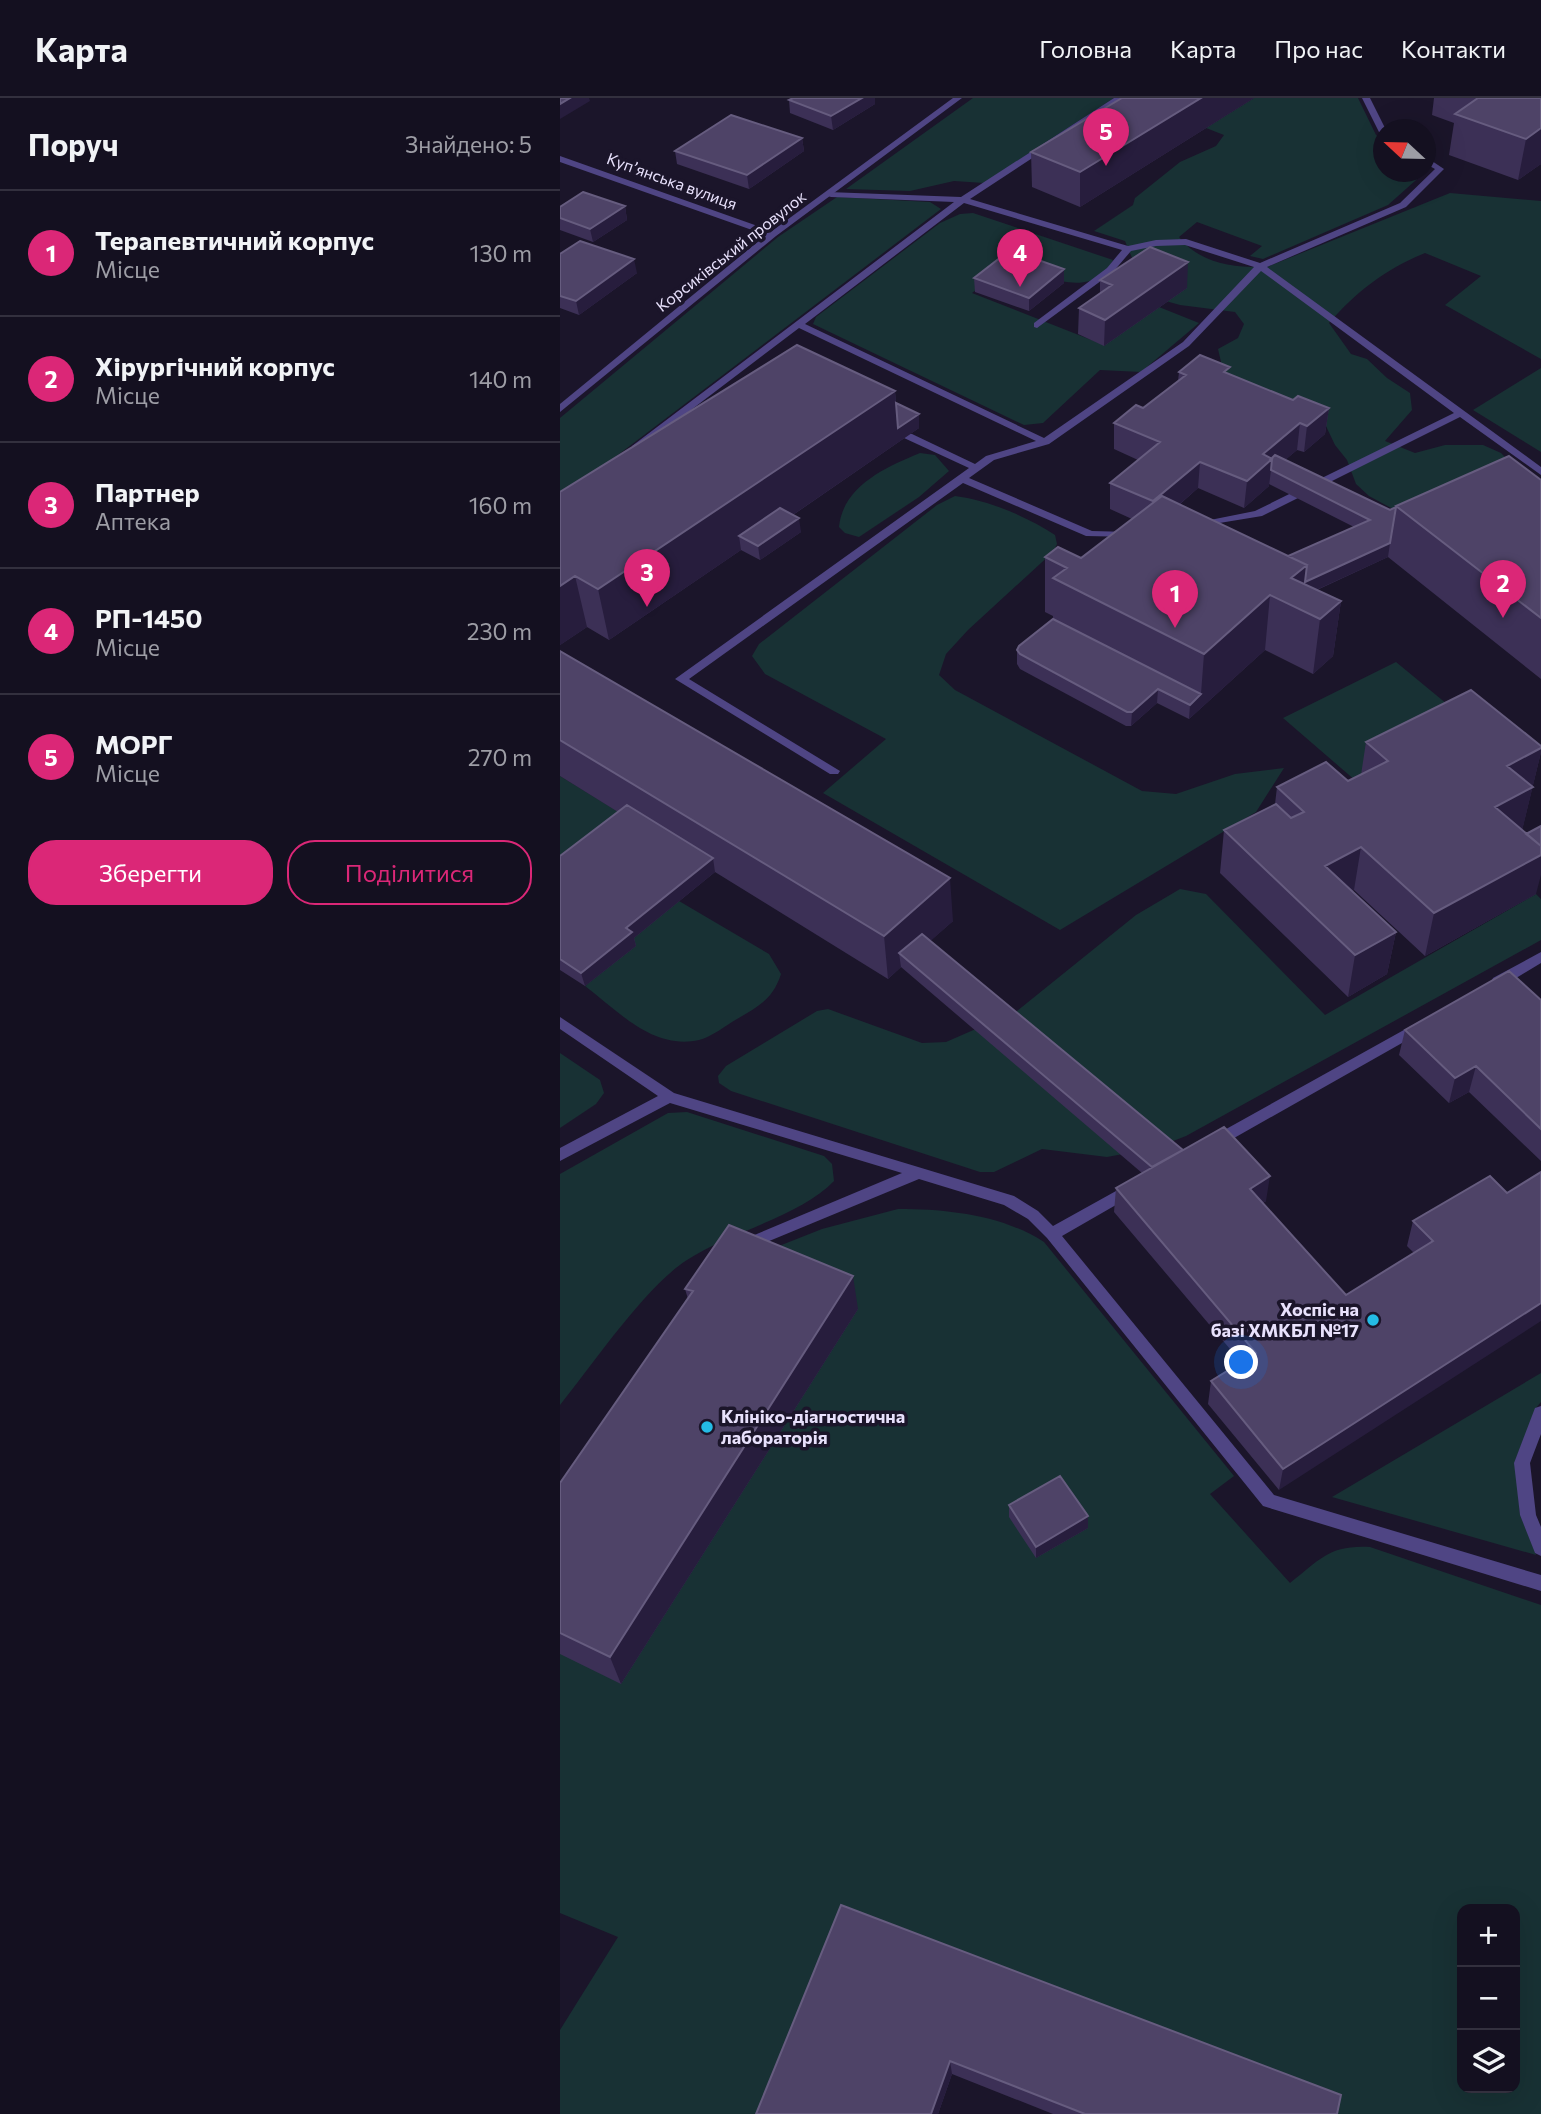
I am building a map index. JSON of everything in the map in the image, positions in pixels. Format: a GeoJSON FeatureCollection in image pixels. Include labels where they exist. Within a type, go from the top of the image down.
{"type":"FeatureCollection","features":[{"type":"Feature","properties":{"kind":"street","name":"Корсиківський провулок"},"geometry":{"type":"LineString","coordinates":[[560,409],[773,234],[831,194],[958,98]]}},
{"type":"Feature","properties":{"kind":"street"},"geometry":{"type":"LineString","coordinates":[[624,456],[963,200],[1120,98]]}},
{"type":"Feature","properties":{"kind":"street"},"geometry":{"type":"LineString","coordinates":[[1366,98],[1376,119]]}},
{"type":"Feature","properties":{"kind":"street","name":"Куп’янська вулиця"},"geometry":{"type":"LineString","coordinates":[[560,159],[773,234]]}},
{"type":"Feature","properties":{"kind":"street"},"geometry":{"type":"LineString","coordinates":[[834,771],[681,679],[989,458],[1045,442],[1186,344],[1260,266],[1404,205],[1427,182]]}},
{"type":"Feature","properties":{"kind":"street"},"geometry":{"type":"LineString","coordinates":[[831,194],[963,200],[1128,249],[1156,243],[1186,242],[1260,266],[1541,472]]}},
{"type":"Feature","properties":{"kind":"street"},"geometry":{"type":"LineString","coordinates":[[1037,325],[1111,270],[1128,249]]}},
{"type":"Feature","properties":{"kind":"street"},"geometry":{"type":"LineString","coordinates":[[798,324],[1045,442]]}},
{"type":"Feature","properties":{"kind":"street"},"geometry":{"type":"LineString","coordinates":[[752,360],[764,365]]}},
{"type":"Feature","properties":{"kind":"street"},"geometry":{"type":"LineString","coordinates":[[1185,528],[1258,514],[1459,414]]}},
{"type":"Feature","properties":{"kind":"street"},"geometry":{"type":"LineString","coordinates":[[908,436],[976,468]]}},
{"type":"Feature","properties":{"kind":"street"},"geometry":{"type":"LineString","coordinates":[[961,478],[1090,534],[1148,536]]}},
{"type":"Feature","properties":{"kind":"street"},"geometry":{"type":"LineString","coordinates":[[1483,990],[1541,957]]}},
{"type":"Feature","properties":{"kind":"street"},"geometry":{"type":"LineString","coordinates":[[1197,1152],[1436,1017]]}},
{"type":"Feature","properties":{"kind":"street"},"geometry":{"type":"LineString","coordinates":[[560,1022],[668,1097],[1010,1200],[1033,1215],[1052,1234],[1269,1501],[1541,1583]]}},
{"type":"Feature","properties":{"kind":"street"},"geometry":{"type":"LineString","coordinates":[[560,1156],[668,1097]]}},
{"type":"Feature","properties":{"kind":"street"},"geometry":{"type":"LineString","coordinates":[[733,1250],[918,1173]]}},
{"type":"Feature","properties":{"kind":"street"},"geometry":{"type":"LineString","coordinates":[[1052,1234],[1149,1179]]}},
{"type":"Feature","properties":{"kind":"street"},"geometry":{"type":"LineString","coordinates":[[1541,1413],[1522,1463],[1528,1515],[1541,1548]]}},
{"type":"Feature","properties":{"kind":"green space"},"geometry":{"type":"Polygon","coordinates":[[[973,98],[1114,98],[984,183],[954,181],[910,191],[846,189],[973,98]]]}},
{"type":"Feature","properties":{"kind":"green space"},"geometry":{"type":"Polygon","coordinates":[[[1254,98],[1358,98],[1373,129],[1373,182],[1414,182],[1388,205],[1263,259],[1250,256],[1262,246],[1197,222],[1179,237],[1187,246],[1208,259],[1231,265],[1267,267],[1450,193],[1541,201],[1541,359],[1445,305],[1481,276],[1425,253],[1397,266],[1373,282],[1329,323],[1351,354],[1367,359],[1387,378],[1410,393],[1412,410],[1385,441],[1415,453],[1445,445],[1483,445],[1501,453],[1514,466],[1393,509],[1369,496],[1356,484],[1347,460],[1335,445],[1325,424],[1226,383],[1218,349],[1238,338],[1244,324],[1235,312],[1180,305],[1148,296],[1125,241],[1094,231],[1133,205],[1135,198],[1180,162],[1216,146],[1224,135],[1206,128],[1254,98]]]}},
{"type":"Feature","properties":{"kind":"green space"},"geometry":{"type":"Polygon","coordinates":[[[837,197],[930,202],[941,209],[560,499],[560,418],[778,237],[837,197]]]}},
{"type":"Feature","properties":{"kind":"green space"},"geometry":{"type":"Polygon","coordinates":[[[973,213],[1113,260],[1104,273],[1093,280],[1080,283],[1051,279],[1010,264],[972,293],[1099,343],[1159,307],[1199,323],[1141,372],[1100,370],[1043,423],[1024,425],[813,324],[816,317],[940,223],[960,214],[973,213]]]}},
{"type":"Feature","properties":{"kind":"green space"},"geometry":{"type":"Polygon","coordinates":[[[1541,368],[1541,452],[1473,410],[1541,368]]]}},
{"type":"Feature","properties":{"kind":"green space"},"geometry":{"type":"Polygon","coordinates":[[[920,453],[935,455],[949,471],[919,497],[859,537],[845,533],[839,527],[842,513],[857,489],[880,472],[920,453]]]}},
{"type":"Feature","properties":{"kind":"green space"},"geometry":{"type":"Polygon","coordinates":[[[955,496],[994,505],[1033,522],[1055,535],[1057,544],[1053,552],[968,630],[946,654],[939,675],[955,690],[1142,791],[1176,794],[1235,774],[1284,768],[1256,812],[1060,930],[823,793],[886,739],[765,674],[752,656],[759,644],[937,505],[955,496]]]}},
{"type":"Feature","properties":{"kind":"green space"},"geometry":{"type":"Polygon","coordinates":[[[1396,662],[1470,723],[1356,781],[1283,718],[1396,662]]]}},
{"type":"Feature","properties":{"kind":"green space"},"geometry":{"type":"Polygon","coordinates":[[[560,776],[630,819],[560,873],[560,776]]]}},
{"type":"Feature","properties":{"kind":"green space"},"geometry":{"type":"Polygon","coordinates":[[[1180,889],[1206,894],[1325,1015],[1536,894],[1541,899],[1541,940],[1186,1136],[1155,1148],[1107,1157],[1042,1149],[994,1172],[980,1172],[731,1091],[719,1083],[718,1076],[726,1066],[817,1011],[828,1009],[922,1043],[946,1042],[1017,1011],[1136,915],[1180,889]]]}},
{"type":"Feature","properties":{"kind":"green space"},"geometry":{"type":"Polygon","coordinates":[[[679,901],[769,954],[781,974],[774,990],[758,1006],[709,1036],[682,1042],[652,1034],[638,1026],[585,986],[635,946],[629,941],[679,901]]]}},
{"type":"Feature","properties":{"kind":"green space"},"geometry":{"type":"Polygon","coordinates":[[[560,1053],[600,1080],[604,1093],[596,1104],[560,1128],[560,1053]]]}},
{"type":"Feature","properties":{"kind":"green space"},"geometry":{"type":"Polygon","coordinates":[[[687,1112],[824,1156],[832,1164],[834,1181],[803,1204],[704,1250],[671,1272],[638,1306],[560,1405],[560,1174],[668,1113],[687,1112]]]}},
{"type":"Feature","properties":{"kind":"green space"},"geometry":{"type":"Polygon","coordinates":[[[898,1209],[974,1215],[1028,1233],[1044,1242],[1234,1476],[1210,1494],[1290,1583],[1326,1555],[1345,1548],[1370,1547],[1541,1605],[1541,2114],[1333,2114],[846,1921],[767,2114],[560,2114],[560,2030],[618,1937],[560,1913],[560,1654],[779,1246],[822,1229],[898,1209]]]}},
{"type":"Feature","properties":{"kind":"green space"},"geometry":{"type":"Polygon","coordinates":[[[1541,1373],[1541,1402],[1536,1408],[1515,1461],[1520,1514],[1536,1555],[1332,1497],[1541,1373]]]}},
{"type":"Feature","properties":{"kind":"building"},"geometry":{"type":"Polygon","coordinates":[[[862,98],[831,116],[789,100],[862,98]]]}},
{"type":"Feature","properties":{"kind":"building"},"geometry":{"type":"Polygon","coordinates":[[[1122,98],[1201,98],[1080,172],[1031,152],[1122,98]]]}},
{"type":"Feature","properties":{"kind":"building"},"geometry":{"type":"Polygon","coordinates":[[[1478,98],[1541,98],[1541,128],[1526,139],[1455,114],[1478,98]]]}},
{"type":"Feature","properties":{"kind":"building"},"geometry":{"type":"Polygon","coordinates":[[[731,115],[802,138],[747,175],[675,151],[731,115]]]}},
{"type":"Feature","properties":{"kind":"building"},"geometry":{"type":"Polygon","coordinates":[[[583,192],[625,206],[590,229],[560,218],[560,207],[583,192]]]}},
{"type":"Feature","properties":{"kind":"building"},"geometry":{"type":"Polygon","coordinates":[[[580,241],[634,259],[576,301],[560,296],[560,254],[580,241]]]}},
{"type":"Feature","properties":{"kind":"building"},"geometry":{"type":"Polygon","coordinates":[[[1150,247],[1188,262],[1105,320],[1079,308],[1112,285],[1100,280],[1150,247]]]}},
{"type":"Feature","properties":{"kind":"building"},"geometry":{"type":"Polygon","coordinates":[[[1010,250],[1064,269],[1029,298],[974,278],[1010,250]]]}},
{"type":"Feature","properties":{"kind":"building"},"geometry":{"type":"Polygon","coordinates":[[[797,345],[895,391],[598,589],[575,576],[560,586],[560,492],[797,345]]]}},
{"type":"Feature","properties":{"kind":"building"},"geometry":{"type":"Polygon","coordinates":[[[1200,355],[1230,367],[1224,372],[1293,400],[1298,396],[1329,408],[1307,426],[1300,423],[1263,454],[1272,459],[1247,481],[1200,462],[1153,501],[1110,483],[1160,442],[1114,423],[1136,405],[1143,408],[1186,375],[1179,372],[1200,355]]]}},
{"type":"Feature","properties":{"kind":"building"},"geometry":{"type":"Polygon","coordinates":[[[896,403],[919,414],[898,428],[896,403]]]}},
{"type":"Feature","properties":{"kind":"building"},"geometry":{"type":"Polygon","coordinates":[[[1275,455],[1390,510],[1396,507],[1390,543],[1305,582],[1307,565],[1288,556],[1370,520],[1271,470],[1271,459],[1275,455]]]}},
{"type":"Feature","properties":{"kind":"building"},"geometry":{"type":"Polygon","coordinates":[[[1509,456],[1541,480],[1541,618],[1396,506],[1509,456]]]}},
{"type":"Feature","properties":{"kind":"building"},"geometry":{"type":"Polygon","coordinates":[[[1162,496],[1307,565],[1291,578],[1341,601],[1320,619],[1270,595],[1204,654],[1053,578],[1067,568],[1045,557],[1058,547],[1081,558],[1162,496]]]}},
{"type":"Feature","properties":{"kind":"building"},"geometry":{"type":"Polygon","coordinates":[[[780,508],[799,518],[758,546],[739,536],[780,508]]]}},
{"type":"Feature","properties":{"kind":"building"},"geometry":{"type":"Polygon","coordinates":[[[1053,619],[1201,694],[1190,705],[1158,689],[1132,712],[1127,712],[1020,654],[1017,650],[1019,646],[1053,619]]]}},
{"type":"Feature","properties":{"kind":"building"},"geometry":{"type":"Polygon","coordinates":[[[560,651],[950,878],[884,936],[560,740],[560,651]]]}},
{"type":"Feature","properties":{"kind":"building"},"geometry":{"type":"Polygon","coordinates":[[[1471,690],[1541,746],[1507,766],[1533,787],[1495,807],[1541,846],[1541,855],[1434,913],[1361,847],[1325,866],[1396,932],[1355,955],[1224,830],[1276,804],[1291,818],[1304,812],[1277,787],[1326,762],[1348,781],[1388,761],[1366,742],[1471,690]]]}},
{"type":"Feature","properties":{"kind":"building"},"geometry":{"type":"Polygon","coordinates":[[[627,805],[713,858],[626,928],[632,932],[581,973],[560,959],[560,856],[627,805]]]}},
{"type":"Feature","properties":{"kind":"building"},"geometry":{"type":"Polygon","coordinates":[[[1541,826],[1541,846],[1526,834],[1541,826]]]}},
{"type":"Feature","properties":{"kind":"building"},"geometry":{"type":"Polygon","coordinates":[[[922,934],[1183,1150],[1152,1167],[899,953],[922,934]]]}},
{"type":"Feature","properties":{"kind":"building"},"geometry":{"type":"Polygon","coordinates":[[[1509,971],[1541,1000],[1541,1129],[1476,1066],[1455,1078],[1405,1030],[1509,971]]]}},
{"type":"Feature","properties":{"kind":"building","name":"Хоспіс на базі ХМКБЛ №17"},"geometry":{"type":"Polygon","coordinates":[[[1224,1127],[1270,1176],[1250,1189],[1346,1295],[1433,1241],[1413,1221],[1490,1176],[1507,1193],[1541,1172],[1541,1303],[1283,1469],[1211,1381],[1256,1353],[1116,1188],[1224,1127]]]}},
{"type":"Feature","properties":{"kind":"building","name":"Клініко-діагностична лабораторія"},"geometry":{"type":"Polygon","coordinates":[[[729,1225],[853,1276],[610,1657],[560,1633],[560,1483],[693,1291],[685,1289],[729,1225]]]}},
{"type":"Feature","properties":{"kind":"building"},"geometry":{"type":"Polygon","coordinates":[[[1060,1476],[1088,1516],[1036,1547],[1009,1505],[1060,1476]]]}},
{"type":"Feature","properties":{"kind":"building"},"geometry":{"type":"Polygon","coordinates":[[[841,1905],[1341,2095],[1337,2114],[1085,2114],[950,2061],[931,2114],[756,2114],[841,1905]]]}},
{"type":"Feature","properties":{"kind":"place","name":"МОРГ"},"geometry":{"type":"Point","coordinates":[1106,166]}},
{"type":"Feature","properties":{"kind":"place","name":"РП-1450"},"geometry":{"type":"Point","coordinates":[1020,287]}},
{"type":"Feature","properties":{"kind":"place","name":"Партнер"},"geometry":{"type":"Point","coordinates":[647,607]}},
{"type":"Feature","properties":{"kind":"place","name":"Хірургічний корпус"},"geometry":{"type":"Point","coordinates":[1503,618]}},
{"type":"Feature","properties":{"kind":"place","name":"Терапевтичний корпус"},"geometry":{"type":"Point","coordinates":[1175,628]}},
{"type":"Feature","properties":{"kind":"place","name":"Хоспіс на базі ХМКБЛ №17"},"geometry":{"type":"Point","coordinates":[1373,1320]}},
{"type":"Feature","properties":{"kind":"place","name":"Клініко-діагностична лабораторія"},"geometry":{"type":"Point","coordinates":[707,1427]}}]}
